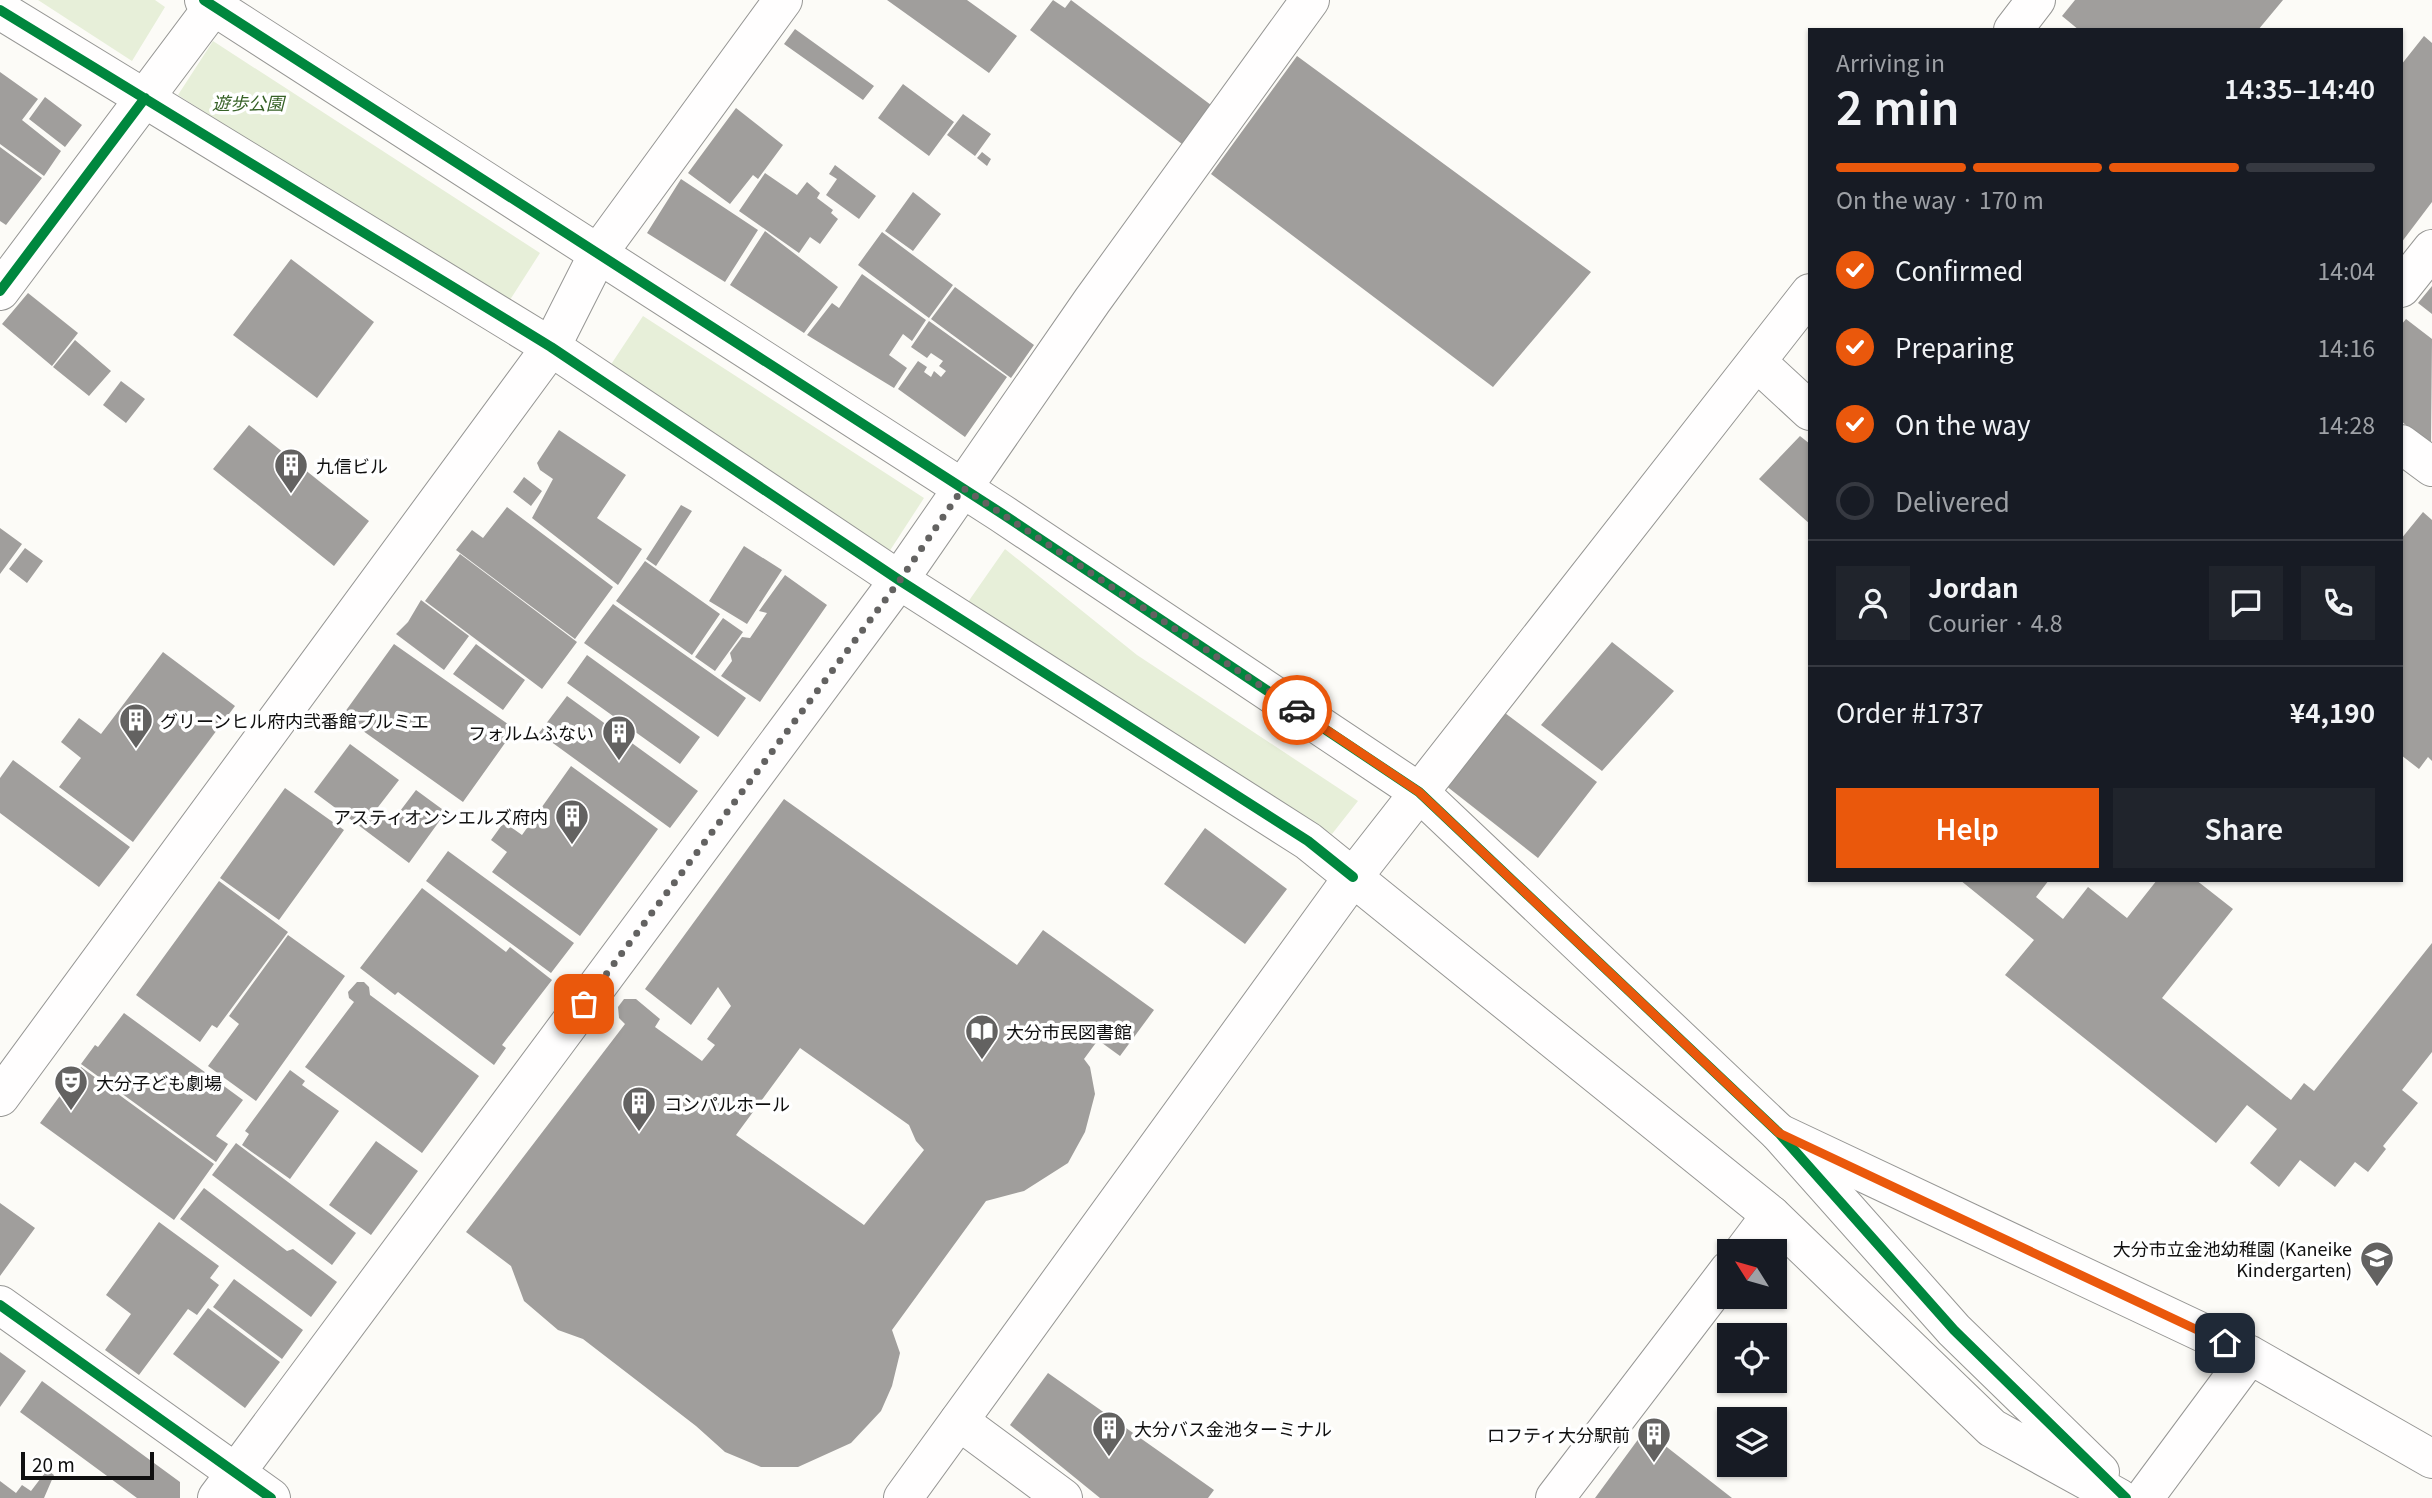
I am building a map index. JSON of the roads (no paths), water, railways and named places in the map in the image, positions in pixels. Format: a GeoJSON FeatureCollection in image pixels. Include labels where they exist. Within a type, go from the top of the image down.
{"type":"FeatureCollection","features":[{"type":"Feature","properties":{"kind":"street"},"geometry":{"type":"LineString","coordinates":[[0,1097],[551,347],[599,252],[783,0]]}},
{"type":"Feature","properties":{"kind":"street"},"geometry":{"type":"LineString","coordinates":[[226,1485],[900,580],[1092,301],[1310,0]]}},
{"type":"Feature","properties":{"kind":"street"},"geometry":{"type":"LineString","coordinates":[[2015,28],[2036,0]]}},
{"type":"Feature","properties":{"kind":"street"},"geometry":{"type":"LineString","coordinates":[[0,291],[145,98],[212,2],[963,488],[1419,792],[1779,1133],[1954,1330],[2126,1498]]}},
{"type":"Feature","properties":{"kind":"street"},"geometry":{"type":"LineString","coordinates":[[0,10],[551,347],[900,580],[1308,841],[1771,1215],[1992,1428],[2119,1498]]}},
{"type":"Feature","properties":{"kind":"street"},"geometry":{"type":"LineString","coordinates":[[2403,285],[2432,249]]}},
{"type":"Feature","properties":{"kind":"street"},"geometry":{"type":"LineString","coordinates":[[903,1498],[1353,877],[1808,296]]}},
{"type":"Feature","properties":{"kind":"street"},"geometry":{"type":"LineString","coordinates":[[1757,362],[1808,409]]}},
{"type":"Feature","properties":{"kind":"street"},"geometry":{"type":"LineString","coordinates":[[2403,445],[2432,467]]}},
{"type":"Feature","properties":{"kind":"street"},"geometry":{"type":"LineString","coordinates":[[1779,1133],[2250,1355],[2432,1459]]}},
{"type":"Feature","properties":{"kind":"street"},"geometry":{"type":"LineString","coordinates":[[1753,1239],[1771,1215]]}},
{"type":"Feature","properties":{"kind":"street"},"geometry":{"type":"LineString","coordinates":[[1555,1498],[1717,1286]]}},
{"type":"Feature","properties":{"kind":"street"},"geometry":{"type":"LineString","coordinates":[[0,1305],[226,1485],[271,1498]]}},
{"type":"Feature","properties":{"kind":"street"},"geometry":{"type":"LineString","coordinates":[[2144,1498],[2250,1355]]}},
{"type":"Feature","properties":{"kind":"street"},"geometry":{"type":"LineString","coordinates":[[959,1421],[1063,1498]]}},
{"type":"Feature","properties":{"kind":"place","name":"九信ビル"},"geometry":{"type":"Point","coordinates":[291,495]}},
{"type":"Feature","properties":{"kind":"place","name":"グリーンヒル府内弐番館プルミエ"},"geometry":{"type":"Point","coordinates":[136,750]}},
{"type":"Feature","properties":{"kind":"place","name":"フォルムふない"},"geometry":{"type":"Point","coordinates":[619,762]}},
{"type":"Feature","properties":{"kind":"place","name":"アスティオンシエルズ府内"},"geometry":{"type":"Point","coordinates":[572,846]}},
{"type":"Feature","properties":{"kind":"place","name":"大分市民図書館"},"geometry":{"type":"Point","coordinates":[982,1061]}},
{"type":"Feature","properties":{"kind":"place","name":"大分子ども劇場"},"geometry":{"type":"Point","coordinates":[71,1112]}},
{"type":"Feature","properties":{"kind":"place","name":"コンパルホール"},"geometry":{"type":"Point","coordinates":[639,1133]}},
{"type":"Feature","properties":{"kind":"place","name":"大分市立金池幼稚園 (Kaneike Kindergarten)"},"geometry":{"type":"Point","coordinates":[2377,1288]}},
{"type":"Feature","properties":{"kind":"place","name":"大分バス金池ターミナル"},"geometry":{"type":"Point","coordinates":[1109,1458]}},
{"type":"Feature","properties":{"kind":"place","name":"ロフティ大分駅前"},"geometry":{"type":"Point","coordinates":[1654,1464]}},
{"type":"Feature","properties":{"kind":"park label","name":"遊歩公園"},"geometry":{"type":"Point","coordinates":[248,102]}}]}
